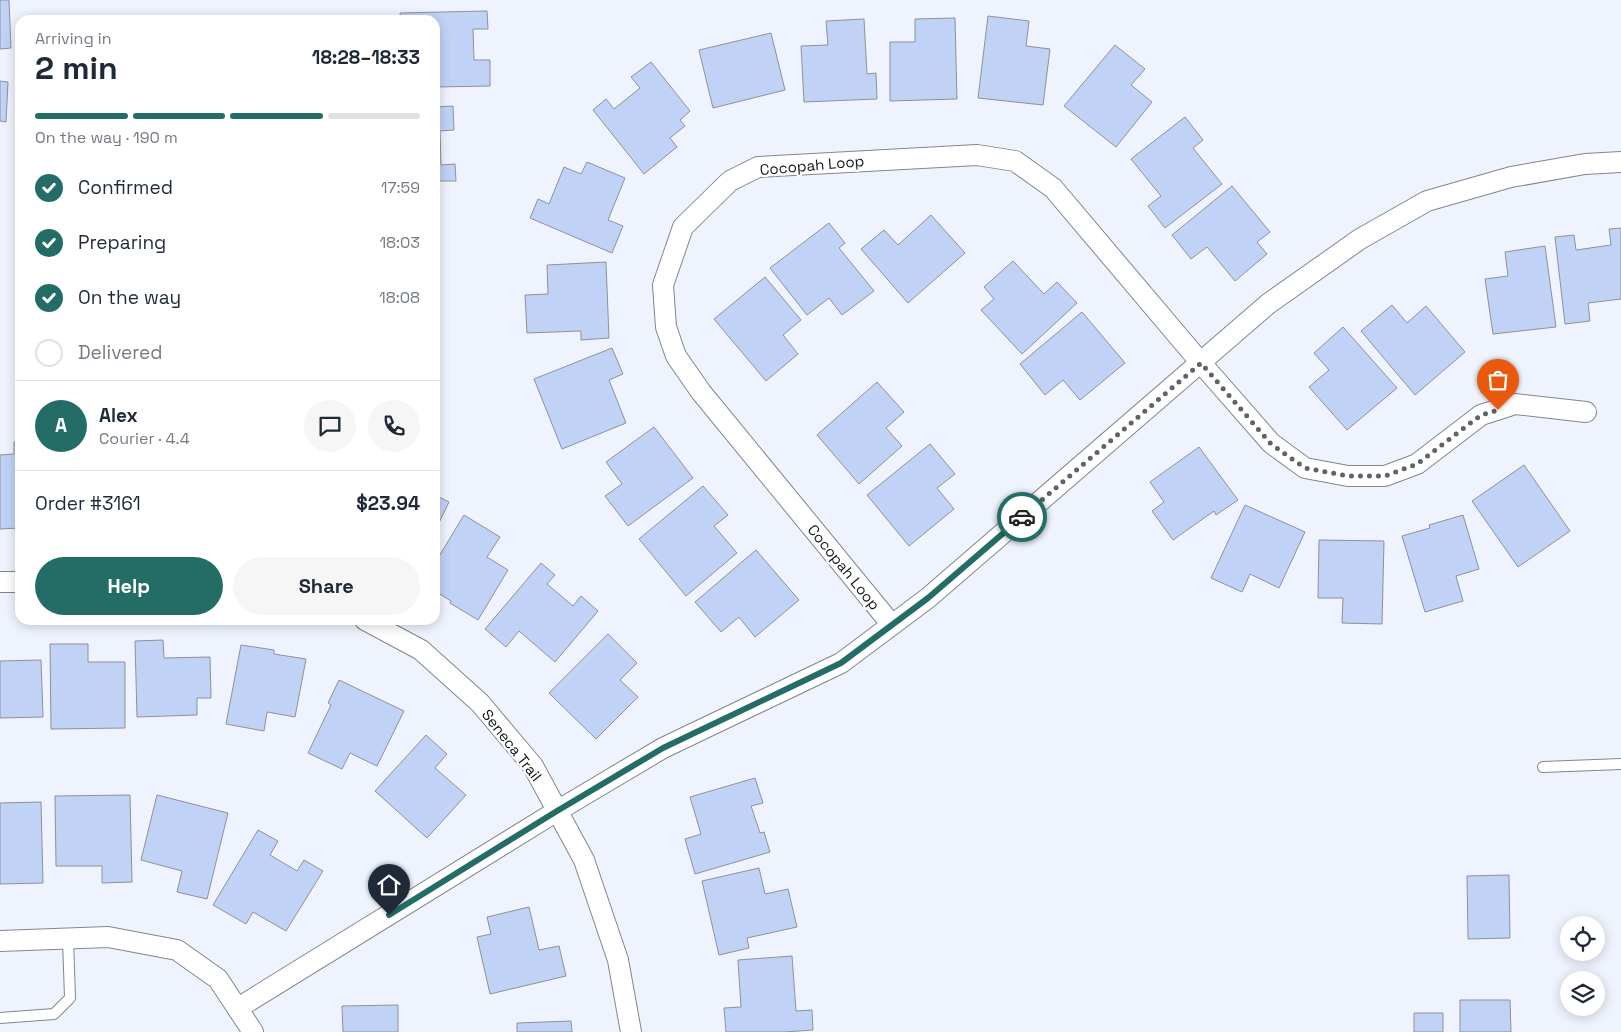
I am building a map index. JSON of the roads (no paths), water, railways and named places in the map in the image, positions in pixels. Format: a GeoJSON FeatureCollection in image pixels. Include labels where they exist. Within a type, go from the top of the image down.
{"type":"FeatureCollection","features":[{"type":"Feature","properties":{"kind":"street","name":"Cocopah Loop"},"geometry":{"type":"LineString","coordinates":[[892,626],[701,392],[676,356],[666,327],[663,285],[683,228],[730,181],[758,167],[977,154],[1015,162],[1053,188],[1271,444],[1305,468],[1348,476],[1385,476],[1417,464],[1481,415],[1515,404],[1586,412]]}},
{"type":"Feature","properties":{"kind":"street"},"geometry":{"type":"LineString","coordinates":[[238,1008],[557,811],[663,748],[841,663],[928,598],[1268,304],[1360,239],[1427,201],[1510,177],[1585,164],[1621,162]]}},
{"type":"Feature","properties":{"kind":"street"},"geometry":{"type":"LineString","coordinates":[[0,582],[15,582]]}},
{"type":"Feature","properties":{"kind":"street","name":"Seneca Trail"},"geometry":{"type":"LineString","coordinates":[[374,625],[421,650],[480,703],[533,766],[584,860],[618,960],[631,1032]]}},
{"type":"Feature","properties":{"kind":"street"},"geometry":{"type":"LineString","coordinates":[[0,941],[108,937],[177,950],[218,979],[253,1032]]}},
{"type":"Feature","properties":{"kind":"lane"},"geometry":{"type":"LineString","coordinates":[[1543,767],[1621,764]]}},
{"type":"Feature","properties":{"kind":"lane"},"geometry":{"type":"LineString","coordinates":[[0,1018],[54,1014],[70,998],[68,939]]}}]}
